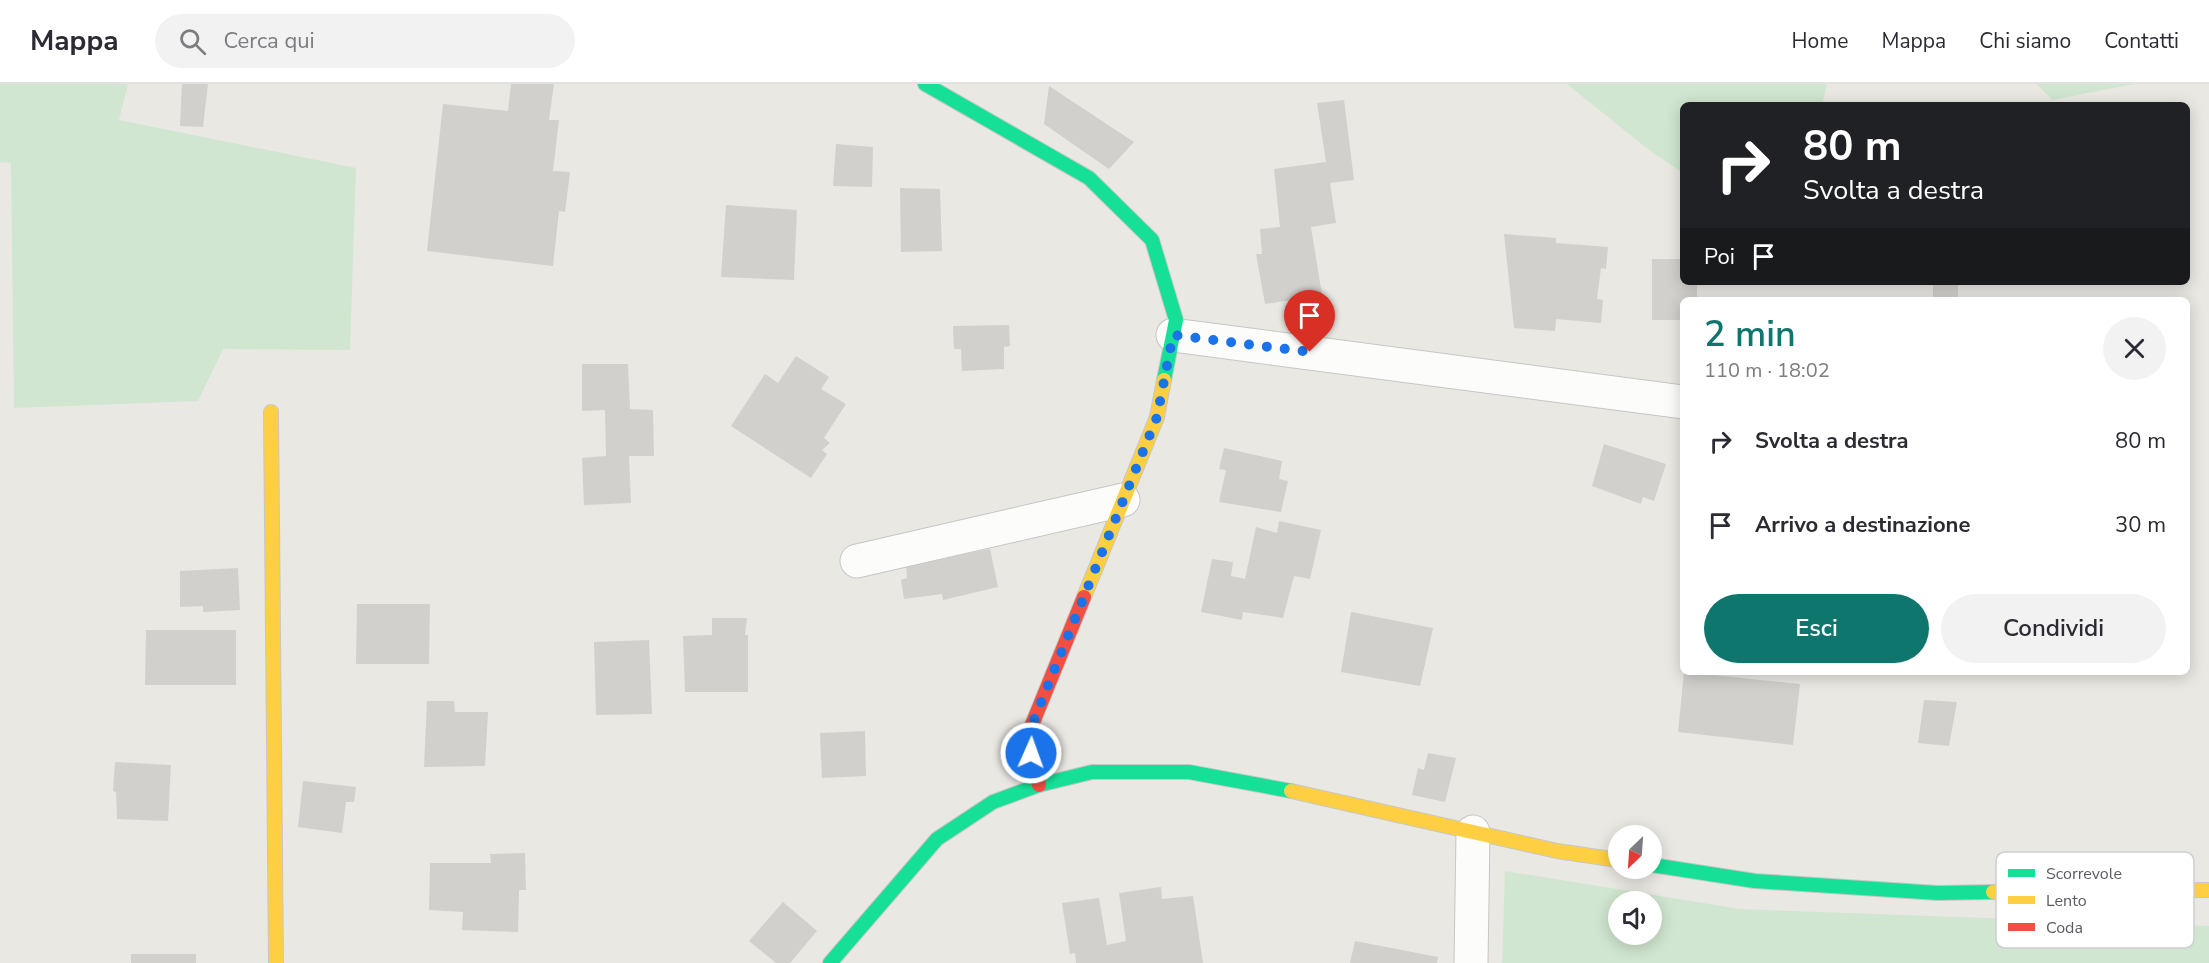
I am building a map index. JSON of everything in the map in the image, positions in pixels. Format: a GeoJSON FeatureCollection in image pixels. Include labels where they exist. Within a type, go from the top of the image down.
{"type":"FeatureCollection","features":[{"type":"Feature","properties":{"kind":"main road"},"geometry":{"type":"LineString","coordinates":[[925,84],[1089,178],[1152,240],[1176,320],[1157,417],[1027,737],[1039,785]]}},
{"type":"Feature","properties":{"kind":"main road"},"geometry":{"type":"LineString","coordinates":[[271,412],[276,963]]}},
{"type":"Feature","properties":{"kind":"main road"},"geometry":{"type":"LineString","coordinates":[[830,963],[937,839],[993,802],[1039,785],[1092,772],[1189,772],[1334,799],[1557,851],[1608,859]]}},
{"type":"Feature","properties":{"kind":"main road"},"geometry":{"type":"LineString","coordinates":[[1662,867],[1755,881],[1938,893],[1996,893]]}},
{"type":"Feature","properties":{"kind":"main road"},"geometry":{"type":"LineString","coordinates":[[2194,891],[2209,891]]}},
{"type":"Feature","properties":{"kind":"street"},"geometry":{"type":"LineString","coordinates":[[1173,335],[1680,402]]}},
{"type":"Feature","properties":{"kind":"street"},"geometry":{"type":"LineString","coordinates":[[857,561],[1123,500]]}},
{"type":"Feature","properties":{"kind":"street"},"geometry":{"type":"LineString","coordinates":[[1471,963],[1473,832]]}},
{"type":"Feature","properties":{"kind":"green space"},"geometry":{"type":"Polygon","coordinates":[[[0,84],[128,84],[119,120],[356,168],[350,350],[223,349],[198,401],[14,408],[11,163],[0,162],[0,84]]]}},
{"type":"Feature","properties":{"kind":"green space"},"geometry":{"type":"Polygon","coordinates":[[[1567,84],[1827,84],[1823,102],[1680,102],[1680,171],[1649,150],[1567,84]]]}},
{"type":"Feature","properties":{"kind":"green space"},"geometry":{"type":"Polygon","coordinates":[[[2037,84],[2134,84],[2052,100],[2037,84]]]}},
{"type":"Feature","properties":{"kind":"green space"},"geometry":{"type":"Polygon","coordinates":[[[1505,871],[1629,891],[1608,891],[1608,945],[1662,945],[1662,896],[1740,909],[1996,918],[1996,948],[2194,948],[2194,925],[2209,926],[2209,963],[1502,963],[1505,871]]]}},
{"type":"Feature","properties":{"kind":"building"},"geometry":{"type":"Polygon","coordinates":[[[182,84],[208,84],[203,127],[180,126],[182,84]]]}},
{"type":"Feature","properties":{"kind":"building"},"geometry":{"type":"Polygon","coordinates":[[[511,84],[554,84],[549,120],[559,120],[553,171],[570,172],[565,212],[559,211],[553,266],[427,251],[443,104],[508,111],[511,84]]]}},
{"type":"Feature","properties":{"kind":"building"},"geometry":{"type":"Polygon","coordinates":[[[1049,86],[1134,142],[1109,169],[1044,124],[1049,86]]]}},
{"type":"Feature","properties":{"kind":"building"},"geometry":{"type":"Polygon","coordinates":[[[1344,100],[1354,180],[1330,183],[1336,223],[1311,227],[1324,307],[1294,313],[1292,300],[1265,304],[1256,254],[1262,254],[1260,229],[1280,227],[1274,169],[1326,162],[1317,103],[1344,100]]]}},
{"type":"Feature","properties":{"kind":"building"},"geometry":{"type":"Polygon","coordinates":[[[836,144],[873,147],[872,187],[833,186],[836,144]]]}},
{"type":"Feature","properties":{"kind":"building"},"geometry":{"type":"Polygon","coordinates":[[[900,188],[940,189],[942,251],[901,252],[900,188]]]}},
{"type":"Feature","properties":{"kind":"building"},"geometry":{"type":"Polygon","coordinates":[[[726,205],[797,210],[794,280],[721,277],[726,205]]]}},
{"type":"Feature","properties":{"kind":"building"},"geometry":{"type":"Polygon","coordinates":[[[1504,234],[1556,238],[1556,243],[1608,247],[1606,269],[1601,268],[1597,299],[1603,300],[1601,323],[1556,319],[1555,331],[1514,328],[1504,234]]]}},
{"type":"Feature","properties":{"kind":"building"},"geometry":{"type":"Polygon","coordinates":[[[1652,259],[1680,259],[1680,285],[1697,285],[1697,297],[1680,297],[1680,320],[1652,320],[1652,259]]]}},
{"type":"Feature","properties":{"kind":"building"},"geometry":{"type":"Polygon","coordinates":[[[1933,285],[1958,285],[1958,297],[1933,297],[1933,285]]]}},
{"type":"Feature","properties":{"kind":"building"},"geometry":{"type":"Polygon","coordinates":[[[1009,325],[1010,346],[1004,347],[1004,369],[962,371],[961,349],[954,349],[953,326],[1009,325]]]}},
{"type":"Feature","properties":{"kind":"building"},"geometry":{"type":"Polygon","coordinates":[[[796,356],[829,377],[821,389],[846,404],[824,438],[830,443],[822,450],[827,454],[811,478],[731,426],[765,374],[778,383],[796,356]]]}},
{"type":"Feature","properties":{"kind":"building"},"geometry":{"type":"Polygon","coordinates":[[[582,364],[628,364],[630,409],[653,410],[654,456],[629,456],[631,503],[584,505],[582,458],[606,456],[605,410],[582,411],[582,364]]]}},
{"type":"Feature","properties":{"kind":"building"},"geometry":{"type":"Polygon","coordinates":[[[1604,444],[1666,464],[1654,501],[1643,497],[1641,504],[1592,486],[1604,444]]]}},
{"type":"Feature","properties":{"kind":"building"},"geometry":{"type":"Polygon","coordinates":[[[1224,448],[1282,461],[1279,479],[1288,481],[1281,512],[1219,502],[1226,470],[1219,469],[1224,448]]]}},
{"type":"Feature","properties":{"kind":"building"},"geometry":{"type":"Polygon","coordinates":[[[1279,521],[1321,530],[1310,579],[1294,576],[1283,618],[1243,612],[1242,620],[1201,612],[1212,559],[1233,562],[1231,576],[1245,579],[1256,527],[1277,533],[1279,521]]]}},
{"type":"Feature","properties":{"kind":"building"},"geometry":{"type":"Polygon","coordinates":[[[990,549],[998,587],[943,600],[942,594],[904,599],[901,580],[907,578],[906,562],[937,554],[938,559],[990,549]]]}},
{"type":"Feature","properties":{"kind":"building"},"geometry":{"type":"Polygon","coordinates":[[[238,568],[240,610],[203,612],[203,606],[180,607],[180,571],[238,568]]]}},
{"type":"Feature","properties":{"kind":"building"},"geometry":{"type":"Polygon","coordinates":[[[357,604],[430,604],[429,664],[356,664],[357,604]]]}},
{"type":"Feature","properties":{"kind":"building"},"geometry":{"type":"Polygon","coordinates":[[[1351,612],[1433,628],[1420,686],[1341,672],[1351,612]]]}},
{"type":"Feature","properties":{"kind":"building"},"geometry":{"type":"Polygon","coordinates":[[[712,618],[747,618],[745,635],[748,635],[748,692],[685,692],[683,636],[712,635],[712,618]]]}},
{"type":"Feature","properties":{"kind":"building"},"geometry":{"type":"Polygon","coordinates":[[[146,630],[236,630],[236,685],[145,685],[146,630]]]}},
{"type":"Feature","properties":{"kind":"building"},"geometry":{"type":"Polygon","coordinates":[[[649,640],[652,714],[596,715],[594,642],[649,640]]]}},
{"type":"Feature","properties":{"kind":"building"},"geometry":{"type":"Polygon","coordinates":[[[1684,675],[1713,675],[1800,684],[1793,745],[1678,732],[1684,675]]]}},
{"type":"Feature","properties":{"kind":"building"},"geometry":{"type":"Polygon","coordinates":[[[1924,700],[1957,702],[1949,746],[1918,743],[1924,700]]]}},
{"type":"Feature","properties":{"kind":"building"},"geometry":{"type":"Polygon","coordinates":[[[427,701],[454,701],[455,712],[488,712],[485,766],[424,767],[427,701]]]}},
{"type":"Feature","properties":{"kind":"building"},"geometry":{"type":"Polygon","coordinates":[[[865,731],[866,776],[822,778],[820,733],[865,731]]]}},
{"type":"Feature","properties":{"kind":"building"},"geometry":{"type":"Polygon","coordinates":[[[1428,753],[1456,758],[1445,802],[1412,795],[1418,768],[1424,770],[1428,753]]]}},
{"type":"Feature","properties":{"kind":"building"},"geometry":{"type":"Polygon","coordinates":[[[115,762],[171,765],[168,821],[117,819],[116,792],[113,791],[115,762]]]}},
{"type":"Feature","properties":{"kind":"building"},"geometry":{"type":"Polygon","coordinates":[[[303,781],[356,787],[354,802],[346,802],[342,833],[298,827],[303,781]]]}},
{"type":"Feature","properties":{"kind":"building"},"geometry":{"type":"Polygon","coordinates":[[[525,853],[526,890],[519,890],[518,932],[462,930],[463,912],[429,910],[430,863],[491,863],[490,854],[525,853]]]}},
{"type":"Feature","properties":{"kind":"building"},"geometry":{"type":"Polygon","coordinates":[[[1161,887],[1162,899],[1193,896],[1203,963],[1076,963],[1075,953],[1070,954],[1062,903],[1099,898],[1107,945],[1126,941],[1119,893],[1161,887]]]}},
{"type":"Feature","properties":{"kind":"building"},"geometry":{"type":"Polygon","coordinates":[[[783,902],[817,931],[790,963],[776,963],[749,941],[783,902]]]}},
{"type":"Feature","properties":{"kind":"building"},"geometry":{"type":"Polygon","coordinates":[[[1355,941],[1438,957],[1437,963],[1350,963],[1355,941]]]}},
{"type":"Feature","properties":{"kind":"building"},"geometry":{"type":"Polygon","coordinates":[[[131,954],[196,954],[196,963],[131,963],[131,954]]]}},
{"type":"Feature","properties":{"kind":"traffic: fast"},"geometry":{"type":"LineString","coordinates":[[925,84],[1089,178],[1152,240],[1176,320],[1164,380]]}},
{"type":"Feature","properties":{"kind":"traffic: fast"},"geometry":{"type":"LineString","coordinates":[[830,963],[937,839],[993,802],[1039,785],[1092,772],[1189,772],[1291,791]]}},
{"type":"Feature","properties":{"kind":"traffic: fast"},"geometry":{"type":"LineString","coordinates":[[1662,867],[1755,881],[1938,893],[1993,892]]}},
{"type":"Feature","properties":{"kind":"traffic: slow"},"geometry":{"type":"LineString","coordinates":[[1084,597],[1157,417],[1164,380]]}},
{"type":"Feature","properties":{"kind":"traffic: slow"},"geometry":{"type":"LineString","coordinates":[[271,412],[276,963]]}},
{"type":"Feature","properties":{"kind":"traffic: slow"},"geometry":{"type":"LineString","coordinates":[[1291,791],[1557,851],[1608,859]]}},
{"type":"Feature","properties":{"kind":"traffic: slow"},"geometry":{"type":"LineString","coordinates":[[2194,890],[2209,890]]}},
{"type":"Feature","properties":{"kind":"traffic: jam"},"geometry":{"type":"LineString","coordinates":[[1039,785],[1027,737],[1084,597]]}},
{"type":"Feature","properties":{"kind":"route"},"geometry":{"type":"LineString","coordinates":[[1031,753],[1027,737],[1157,417],[1173,335],[1310,352]]}}]}
